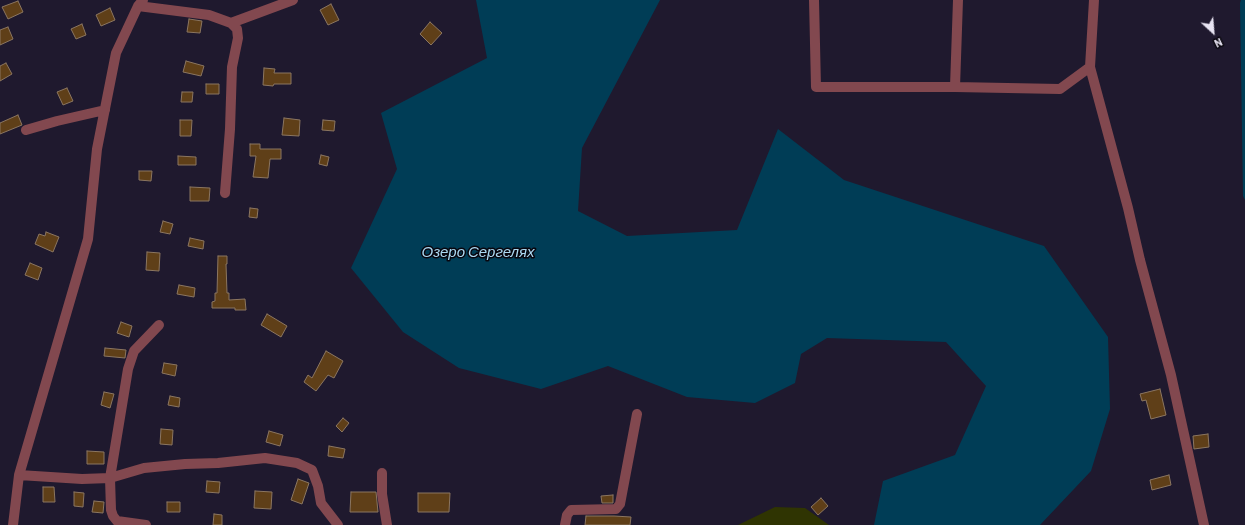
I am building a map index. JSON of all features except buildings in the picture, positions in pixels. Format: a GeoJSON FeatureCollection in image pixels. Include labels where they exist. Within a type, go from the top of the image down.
{"type":"FeatureCollection","features":[{"type":"Feature","properties":{"kind":"street"},"geometry":{"type":"LineString","coordinates":[[231,23],[293,0]]}},
{"type":"Feature","properties":{"kind":"street"},"geometry":{"type":"LineString","coordinates":[[814,0],[816,87],[1060,89],[1090,67]]}},
{"type":"Feature","properties":{"kind":"street"},"geometry":{"type":"LineString","coordinates":[[955,87],[958,0]]}},
{"type":"Feature","properties":{"kind":"street"},"geometry":{"type":"LineString","coordinates":[[1094,0],[1090,67],[1171,375],[1204,525]]}},
{"type":"Feature","properties":{"kind":"street"},"geometry":{"type":"LineString","coordinates":[[14,525],[19,475],[88,239],[97,149],[116,53],[140,3],[209,15],[231,23],[237,29],[238,38],[232,67],[230,130],[225,193]]}},
{"type":"Feature","properties":{"kind":"street"},"geometry":{"type":"LineString","coordinates":[[26,130],[56,120],[105,110]]}},
{"type":"Feature","properties":{"kind":"street"},"geometry":{"type":"LineString","coordinates":[[146,525],[117,521],[113,516],[111,510],[110,478],[128,369],[134,351],[159,324]]}},
{"type":"Feature","properties":{"kind":"street"},"geometry":{"type":"LineString","coordinates":[[565,525],[567,515],[571,510],[616,509],[620,504],[637,414]]}},
{"type":"Feature","properties":{"kind":"street"},"geometry":{"type":"LineString","coordinates":[[19,475],[82,479],[110,478],[144,468],[185,464],[218,463],[265,458],[297,463],[312,470],[318,486],[321,503],[338,525]]}},
{"type":"Feature","properties":{"kind":"street"},"geometry":{"type":"LineString","coordinates":[[382,473],[382,494],[388,525]]}},
{"type":"Feature","properties":{"kind":"green space"},"geometry":{"type":"Polygon","coordinates":[[[775,507],[805,508],[829,525],[738,525],[775,507]]]}},
{"type":"Feature","properties":{"kind":"water","name":"Озеро Сергелях"},"geometry":{"type":"Polygon","coordinates":[[[476,0],[660,0],[582,148],[578,211],[627,236],[737,230],[778,129],[844,180],[1044,246],[1108,337],[1110,409],[1091,471],[1040,525],[874,525],[883,481],[955,455],[986,386],[946,342],[827,338],[801,354],[795,383],[755,403],[687,397],[608,366],[541,389],[459,368],[403,332],[351,268],[397,169],[381,113],[487,58],[476,0]]]}},
{"type":"Feature","properties":{"kind":"water"},"geometry":{"type":"Polygon","coordinates":[[[1241,0],[1245,0],[1245,200],[1243,196],[1241,0]]]}}]}
